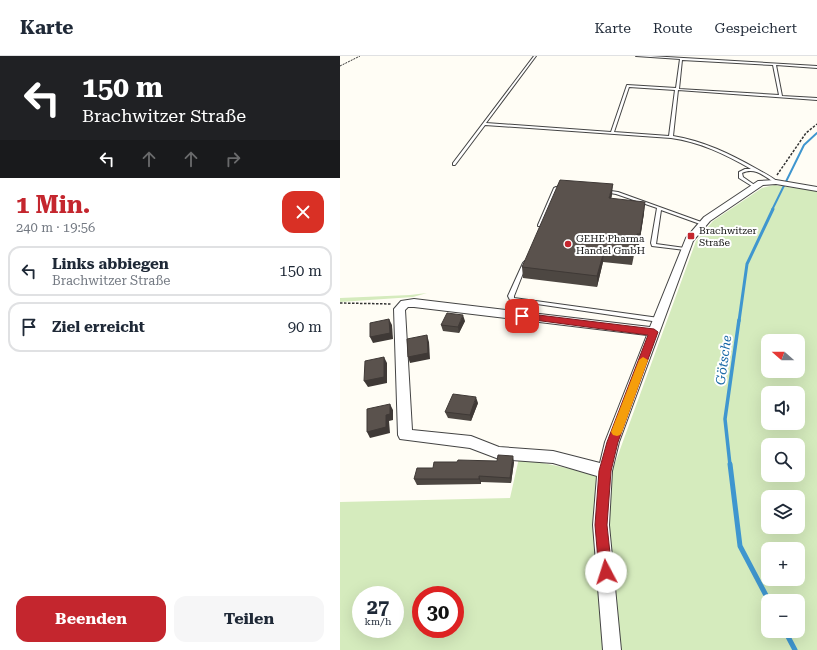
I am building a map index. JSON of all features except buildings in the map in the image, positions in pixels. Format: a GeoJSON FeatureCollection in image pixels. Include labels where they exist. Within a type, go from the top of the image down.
{"type":"FeatureCollection","features":[{"type":"Feature","properties":{"kind":"street"},"geometry":{"type":"LineString","coordinates":[[612,650],[601,525],[605,471],[612,442],[685,249],[691,236],[702,223],[755,187],[768,181],[773,180],[817,189]]}},
{"type":"Feature","properties":{"kind":"street"},"geometry":{"type":"LineString","coordinates":[[605,471],[553,456],[499,453],[471,442],[405,435],[398,312],[401,306],[414,303],[656,326]]}},
{"type":"Feature","properties":{"kind":"lane"},"geometry":{"type":"LineString","coordinates":[[454,164],[536,56]]}},
{"type":"Feature","properties":{"kind":"lane"},"geometry":{"type":"LineString","coordinates":[[637,56],[817,67]]}},
{"type":"Feature","properties":{"kind":"lane"},"geometry":{"type":"LineString","coordinates":[[671,137],[681,59]]}},
{"type":"Feature","properties":{"kind":"lane"},"geometry":{"type":"LineString","coordinates":[[774,64],[781,97]]}},
{"type":"Feature","properties":{"kind":"lane"},"geometry":{"type":"LineString","coordinates":[[612,133],[628,86],[817,99]]}},
{"type":"Feature","properties":{"kind":"lane"},"geometry":{"type":"LineString","coordinates":[[484,124],[671,137],[701,142],[773,180]]}},
{"type":"Feature","properties":{"kind":"lane"},"geometry":{"type":"LineString","coordinates":[[754,170],[746,170],[740,173],[741,178],[755,187]]}},
{"type":"Feature","properties":{"kind":"lane"},"geometry":{"type":"LineString","coordinates":[[538,231],[556,188],[566,188]]}},
{"type":"Feature","properties":{"kind":"lane"},"geometry":{"type":"LineString","coordinates":[[597,190],[617,193],[702,223]]}},
{"type":"Feature","properties":{"kind":"lane"},"geometry":{"type":"LineString","coordinates":[[659,208],[652,243],[654,245],[685,249]]}},
{"type":"Feature","properties":{"kind":"lane"},"geometry":{"type":"LineString","coordinates":[[526,260],[511,296],[512,299],[656,326]]}},
{"type":"Feature","properties":{"kind":"path"},"geometry":{"type":"LineString","coordinates":[[340,66],[360,56]]}},
{"type":"Feature","properties":{"kind":"path"},"geometry":{"type":"LineString","coordinates":[[773,180],[779,174],[806,133],[817,124]]}},
{"type":"Feature","properties":{"kind":"path"},"geometry":{"type":"LineString","coordinates":[[340,303],[389,303],[401,306]]}},
{"type":"Feature","properties":{"kind":"green space"},"geometry":{"type":"Polygon","coordinates":[[[774,185],[817,191],[817,650],[340,650],[340,502],[510,498],[519,458],[610,477],[696,241],[713,221],[762,188],[774,185]]]}},
{"type":"Feature","properties":{"kind":"green space"},"geometry":{"type":"Polygon","coordinates":[[[427,293],[413,297],[340,302],[340,298],[427,293]]]}},
{"type":"Feature","properties":{"kind":"waterway","name":"Götsche"},"geometry":{"type":"LineString","coordinates":[[772,210],[804,145],[817,133]]}},
{"type":"Feature","properties":{"kind":"waterway","name":"Götsche"},"geometry":{"type":"LineString","coordinates":[[739,321],[747,264],[773,209]]}},
{"type":"Feature","properties":{"kind":"waterway","name":"Götsche"},"geometry":{"type":"LineString","coordinates":[[730,465],[725,419],[739,320]]}},
{"type":"Feature","properties":{"kind":"waterway","name":"Götsche"},"geometry":{"type":"LineString","coordinates":[[730,464],[740,546],[765,594]]}},
{"type":"Feature","properties":{"kind":"waterway","name":"Götsche"},"geometry":{"type":"LineString","coordinates":[[789,638],[795,650]]}},
{"type":"Feature","properties":{"kind":"slow traffic"},"geometry":{"type":"LineString","coordinates":[[617,432],[643,360]]}},
{"type":"Feature","properties":{"kind":"place","name":"Brachwitzer Straße"},"geometry":{"type":"Point","coordinates":[691,236]}},
{"type":"Feature","properties":{"kind":"place","name":"GEHE Pharma Handel GmbH"},"geometry":{"type":"Point","coordinates":[568,244]}},
{"type":"Feature","properties":{"kind":"route"},"geometry":{"type":"LineString","coordinates":[[522,316],[654,332],[612,442],[605,471],[601,525],[606,572]]}}]}
